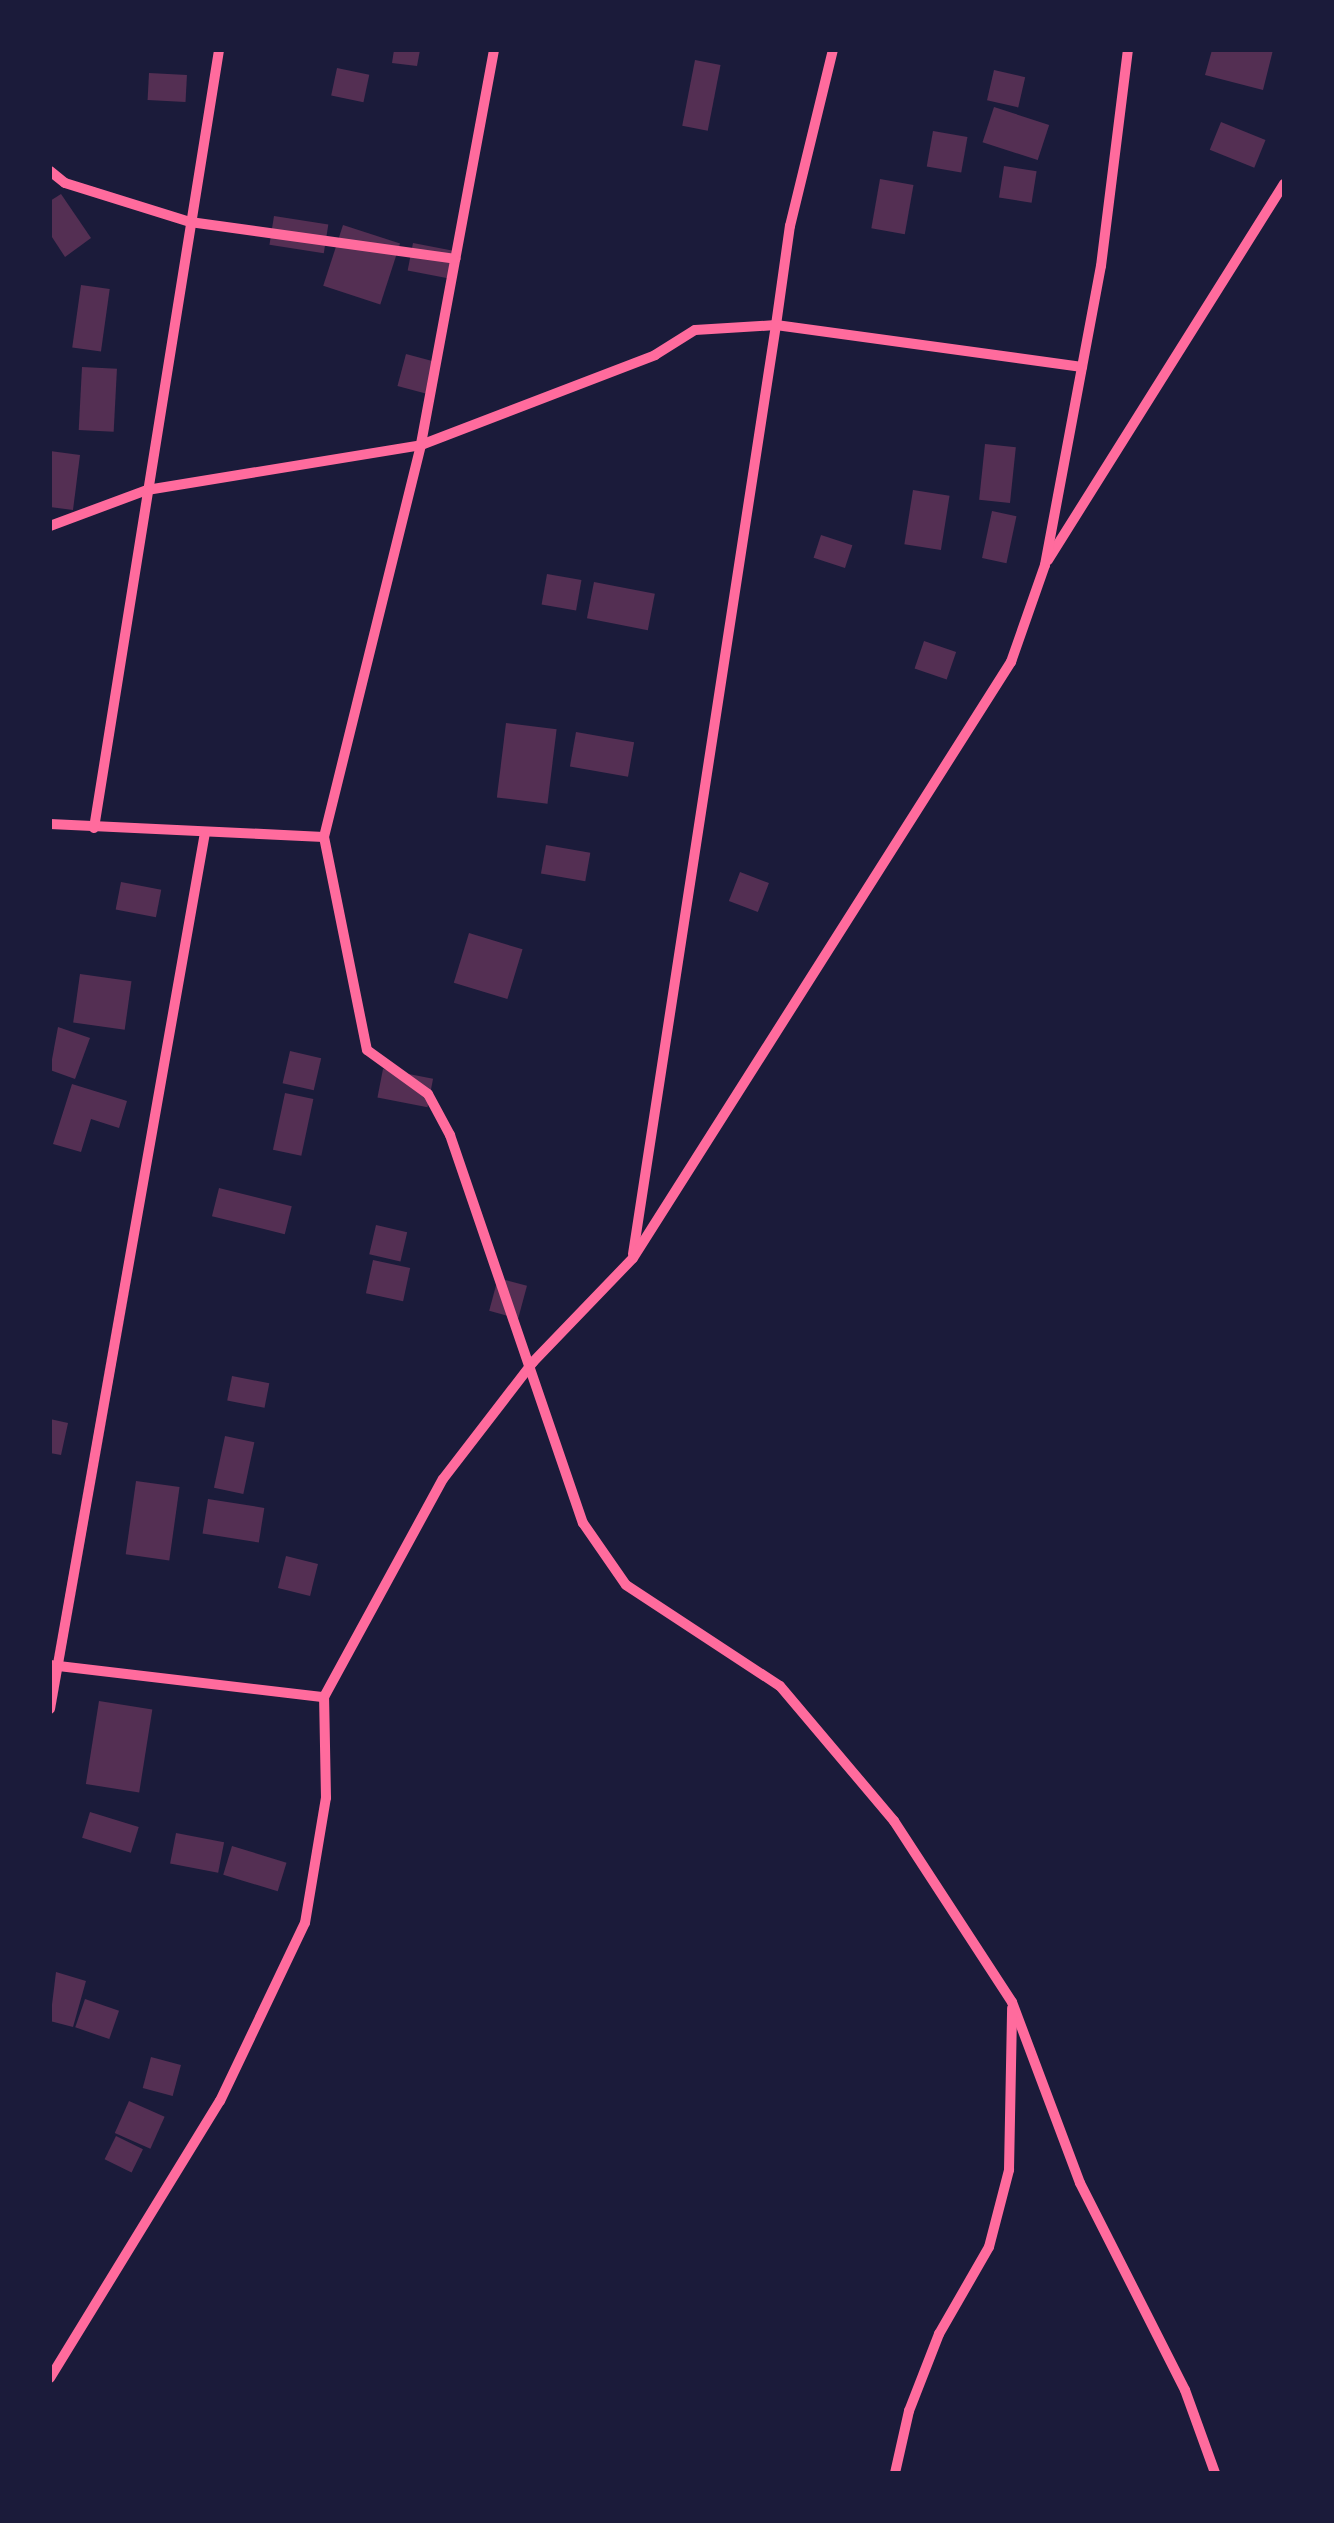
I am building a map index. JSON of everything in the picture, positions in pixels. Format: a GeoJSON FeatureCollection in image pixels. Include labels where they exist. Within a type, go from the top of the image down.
{"type":"FeatureCollection","features":[{"type":"Feature","properties":{"kind":"street"},"geometry":{"type":"LineString","coordinates":[[94,828],[219,50]]}},
{"type":"Feature","properties":{"kind":"street"},"geometry":{"type":"LineString","coordinates":[[494,50],[420,445],[324,837],[367,1050],[428,1094],[443,1121],[532,1362],[584,1522],[626,1586],[780,1686],[894,1821],[1012,2002],[1080,2183],[1185,2390],[1214,2473]]}},
{"type":"Feature","properties":{"kind":"street"},"geometry":{"type":"LineString","coordinates":[[633,1258],[790,226],[833,50]]}},
{"type":"Feature","properties":{"kind":"street"},"geometry":{"type":"LineString","coordinates":[[50,2378],[220,2100],[305,1923],[326,1798],[324,1697],[443,1479],[532,1362],[633,1258],[1011,662],[1045,565],[1082,366],[1128,50]]}},
{"type":"Feature","properties":{"kind":"street"},"geometry":{"type":"LineString","coordinates":[[50,171],[65,182],[190,222],[455,259]]}},
{"type":"Feature","properties":{"kind":"street"},"geometry":{"type":"LineString","coordinates":[[1045,565],[1284,184]]}},
{"type":"Feature","properties":{"kind":"street"},"geometry":{"type":"LineString","coordinates":[[50,526],[147,490],[420,445],[656,355],[694,330],[776,325],[1082,366]]}},
{"type":"Feature","properties":{"kind":"street"},"geometry":{"type":"LineString","coordinates":[[50,824],[324,837]]}},
{"type":"Feature","properties":{"kind":"street"},"geometry":{"type":"LineString","coordinates":[[50,1709],[54,1666],[204,833]]}},
{"type":"Feature","properties":{"kind":"street"},"geometry":{"type":"LineString","coordinates":[[54,1666],[324,1697]]}},
{"type":"Feature","properties":{"kind":"street"},"geometry":{"type":"LineString","coordinates":[[895,2473],[909,2411],[939,2334],[989,2247],[1010,2170],[1012,2002]]}},
{"type":"Feature","properties":{"kind":"building"},"geometry":{"type":"Polygon","coordinates":[[[394,50],[420,50],[417,66],[392,63],[394,50]]]}},
{"type":"Feature","properties":{"kind":"building"},"geometry":{"type":"Polygon","coordinates":[[[1212,50],[1273,50],[1263,90],[1205,75],[1212,50]]]}},
{"type":"Feature","properties":{"kind":"building"},"geometry":{"type":"Polygon","coordinates":[[[695,60],[721,65],[708,131],[682,126],[695,60]]]}},
{"type":"Feature","properties":{"kind":"building"},"geometry":{"type":"Polygon","coordinates":[[[337,68],[369,75],[363,102],[331,95],[337,68]]]}},
{"type":"Feature","properties":{"kind":"building"},"geometry":{"type":"Polygon","coordinates":[[[994,70],[1025,77],[1018,107],[987,100],[994,70]]]}},
{"type":"Feature","properties":{"kind":"building"},"geometry":{"type":"Polygon","coordinates":[[[149,73],[187,75],[186,102],[148,100],[149,73]]]}},
{"type":"Feature","properties":{"kind":"building"},"geometry":{"type":"Polygon","coordinates":[[[994,107],[1049,125],[1038,160],[983,142],[994,107]]]}},
{"type":"Feature","properties":{"kind":"building"},"geometry":{"type":"Polygon","coordinates":[[[1221,122],[1266,140],[1254,168],[1210,150],[1221,122]]]}},
{"type":"Feature","properties":{"kind":"building"},"geometry":{"type":"Polygon","coordinates":[[[933,131],[967,137],[961,173],[927,166],[933,131]]]}},
{"type":"Feature","properties":{"kind":"building"},"geometry":{"type":"Polygon","coordinates":[[[1004,166],[1037,171],[1032,203],[999,198],[1004,166]]]}},
{"type":"Feature","properties":{"kind":"building"},"geometry":{"type":"Polygon","coordinates":[[[880,179],[913,185],[905,234],[871,228],[880,179]]]}},
{"type":"Feature","properties":{"kind":"building"},"geometry":{"type":"Polygon","coordinates":[[[61,194],[91,238],[65,257],[50,234],[50,201],[61,194]]]}},
{"type":"Feature","properties":{"kind":"building"},"geometry":{"type":"Polygon","coordinates":[[[274,216],[328,225],[324,253],[269,245],[274,216]]]}},
{"type":"Feature","properties":{"kind":"building"},"geometry":{"type":"Polygon","coordinates":[[[343,225],[400,244],[380,304],[323,286],[343,225]]]}},
{"type":"Feature","properties":{"kind":"building"},"geometry":{"type":"Polygon","coordinates":[[[413,243],[453,251],[448,278],[408,270],[413,243]]]}},
{"type":"Feature","properties":{"kind":"building"},"geometry":{"type":"Polygon","coordinates":[[[81,285],[110,289],[101,351],[72,347],[81,285]]]}},
{"type":"Feature","properties":{"kind":"building"},"geometry":{"type":"Polygon","coordinates":[[[406,354],[440,363],[431,395],[397,386],[406,354]]]}},
{"type":"Feature","properties":{"kind":"building"},"geometry":{"type":"Polygon","coordinates":[[[82,367],[117,369],[114,432],[79,430],[82,367]]]}},
{"type":"Feature","properties":{"kind":"building"},"geometry":{"type":"Polygon","coordinates":[[[985,444],[1016,447],[1010,503],[979,500],[985,444]]]}},
{"type":"Feature","properties":{"kind":"building"},"geometry":{"type":"Polygon","coordinates":[[[50,451],[80,455],[73,510],[50,507],[50,451]]]}},
{"type":"Feature","properties":{"kind":"building"},"geometry":{"type":"Polygon","coordinates":[[[913,490],[950,496],[941,550],[904,544],[913,490]]]}},
{"type":"Feature","properties":{"kind":"building"},"geometry":{"type":"Polygon","coordinates":[[[992,511],[1016,516],[1006,563],[982,558],[992,511]]]}},
{"type":"Feature","properties":{"kind":"building"},"geometry":{"type":"Polygon","coordinates":[[[821,535],[852,545],[845,568],[814,558],[821,535]]]}},
{"type":"Feature","properties":{"kind":"building"},"geometry":{"type":"Polygon","coordinates":[[[547,574],[581,580],[576,611],[542,605],[547,574]]]}},
{"type":"Feature","properties":{"kind":"building"},"geometry":{"type":"Polygon","coordinates":[[[594,582],[655,594],[648,630],[587,618],[594,582]]]}},
{"type":"Feature","properties":{"kind":"building"},"geometry":{"type":"Polygon","coordinates":[[[924,641],[956,652],[947,679],[915,668],[924,641]]]}},
{"type":"Feature","properties":{"kind":"building"},"geometry":{"type":"Polygon","coordinates":[[[506,723],[557,729],[547,804],[497,797],[506,723]]]}},
{"type":"Feature","properties":{"kind":"building"},"geometry":{"type":"Polygon","coordinates":[[[576,732],[634,742],[628,777],[570,766],[576,732]]]}},
{"type":"Feature","properties":{"kind":"building"},"geometry":{"type":"Polygon","coordinates":[[[546,845],[590,853],[585,881],[541,874],[546,845]]]}},
{"type":"Feature","properties":{"kind":"building"},"geometry":{"type":"Polygon","coordinates":[[[740,872],[769,883],[758,912],[729,901],[740,872]]]}},
{"type":"Feature","properties":{"kind":"building"},"geometry":{"type":"Polygon","coordinates":[[[121,882],[161,890],[156,917],[116,909],[121,882]]]}},
{"type":"Feature","properties":{"kind":"building"},"geometry":{"type":"Polygon","coordinates":[[[469,933],[523,949],[507,999],[454,983],[469,933]]]}},
{"type":"Feature","properties":{"kind":"building"},"geometry":{"type":"Polygon","coordinates":[[[80,974],[131,981],[125,1030],[73,1023],[80,974]]]}},
{"type":"Feature","properties":{"kind":"building"},"geometry":{"type":"Polygon","coordinates":[[[58,1027],[90,1038],[75,1079],[50,1070],[58,1027]]]}},
{"type":"Feature","properties":{"kind":"building"},"geometry":{"type":"Polygon","coordinates":[[[290,1051],[321,1058],[314,1090],[283,1083],[290,1051]]]}},
{"type":"Feature","properties":{"kind":"building"},"geometry":{"type":"Polygon","coordinates":[[[383,1069],[433,1079],[428,1107],[377,1097],[383,1069]]]}},
{"type":"Feature","properties":{"kind":"building"},"geometry":{"type":"Polygon","coordinates":[[[72,1084],[127,1101],[119,1128],[91,1119],[81,1152],[53,1144],[72,1084]]]}},
{"type":"Feature","properties":{"kind":"building"},"geometry":{"type":"Polygon","coordinates":[[[285,1093],[313,1099],[301,1156],[273,1150],[285,1093]]]}},
{"type":"Feature","properties":{"kind":"building"},"geometry":{"type":"Polygon","coordinates":[[[219,1188],[292,1206],[285,1234],[212,1216],[219,1188]]]}},
{"type":"Feature","properties":{"kind":"building"},"geometry":{"type":"Polygon","coordinates":[[[376,1225],[407,1232],[400,1261],[369,1254],[376,1225]]]}},
{"type":"Feature","properties":{"kind":"building"},"geometry":{"type":"Polygon","coordinates":[[[373,1260],[410,1268],[403,1301],[366,1293],[373,1260]]]}},
{"type":"Feature","properties":{"kind":"building"},"geometry":{"type":"Polygon","coordinates":[[[498,1278],[527,1286],[518,1319],[489,1311],[498,1278]]]}},
{"type":"Feature","properties":{"kind":"building"},"geometry":{"type":"Polygon","coordinates":[[[232,1376],[269,1383],[265,1408],[227,1401],[232,1376]]]}},
{"type":"Feature","properties":{"kind":"building"},"geometry":{"type":"Polygon","coordinates":[[[50,1419],[68,1423],[61,1455],[50,1453],[50,1419]]]}},
{"type":"Feature","properties":{"kind":"building"},"geometry":{"type":"Polygon","coordinates":[[[225,1436],[254,1442],[243,1494],[214,1488],[225,1436]]]}},
{"type":"Feature","properties":{"kind":"building"},"geometry":{"type":"Polygon","coordinates":[[[136,1481],[180,1487],[169,1560],[126,1554],[136,1481]]]}},
{"type":"Feature","properties":{"kind":"building"},"geometry":{"type":"Polygon","coordinates":[[[208,1499],[264,1508],[259,1542],[203,1534],[208,1499]]]}},
{"type":"Feature","properties":{"kind":"building"},"geometry":{"type":"Polygon","coordinates":[[[286,1556],[318,1564],[310,1596],[278,1588],[286,1556]]]}},
{"type":"Feature","properties":{"kind":"building"},"geometry":{"type":"Polygon","coordinates":[[[99,1701],[152,1709],[139,1792],[86,1784],[99,1701]]]}},
{"type":"Feature","properties":{"kind":"building"},"geometry":{"type":"Polygon","coordinates":[[[90,1812],[139,1827],[131,1853],[82,1838],[90,1812]]]}},
{"type":"Feature","properties":{"kind":"building"},"geometry":{"type":"Polygon","coordinates":[[[176,1833],[224,1842],[218,1873],[170,1863],[176,1833]]]}},
{"type":"Feature","properties":{"kind":"building"},"geometry":{"type":"Polygon","coordinates":[[[232,1846],[287,1863],[278,1891],[223,1875],[232,1846]]]}},
{"type":"Feature","properties":{"kind":"building"},"geometry":{"type":"Polygon","coordinates":[[[56,1972],[86,1981],[73,2027],[50,2021],[56,1972]]]}},
{"type":"Feature","properties":{"kind":"building"},"geometry":{"type":"Polygon","coordinates":[[[85,1999],[119,2011],[109,2039],[75,2027],[85,1999]]]}},
{"type":"Feature","properties":{"kind":"building"},"geometry":{"type":"Polygon","coordinates":[[[151,2057],[181,2065],[173,2096],[143,2088],[151,2057]]]}},
{"type":"Feature","properties":{"kind":"building"},"geometry":{"type":"Polygon","coordinates":[[[129,2101],[165,2117],[150,2149],[115,2133],[129,2101]]]}},
{"type":"Feature","properties":{"kind":"building"},"geometry":{"type":"Polygon","coordinates":[[[116,2136],[143,2149],[132,2173],[105,2159],[116,2136]]]}}]}
